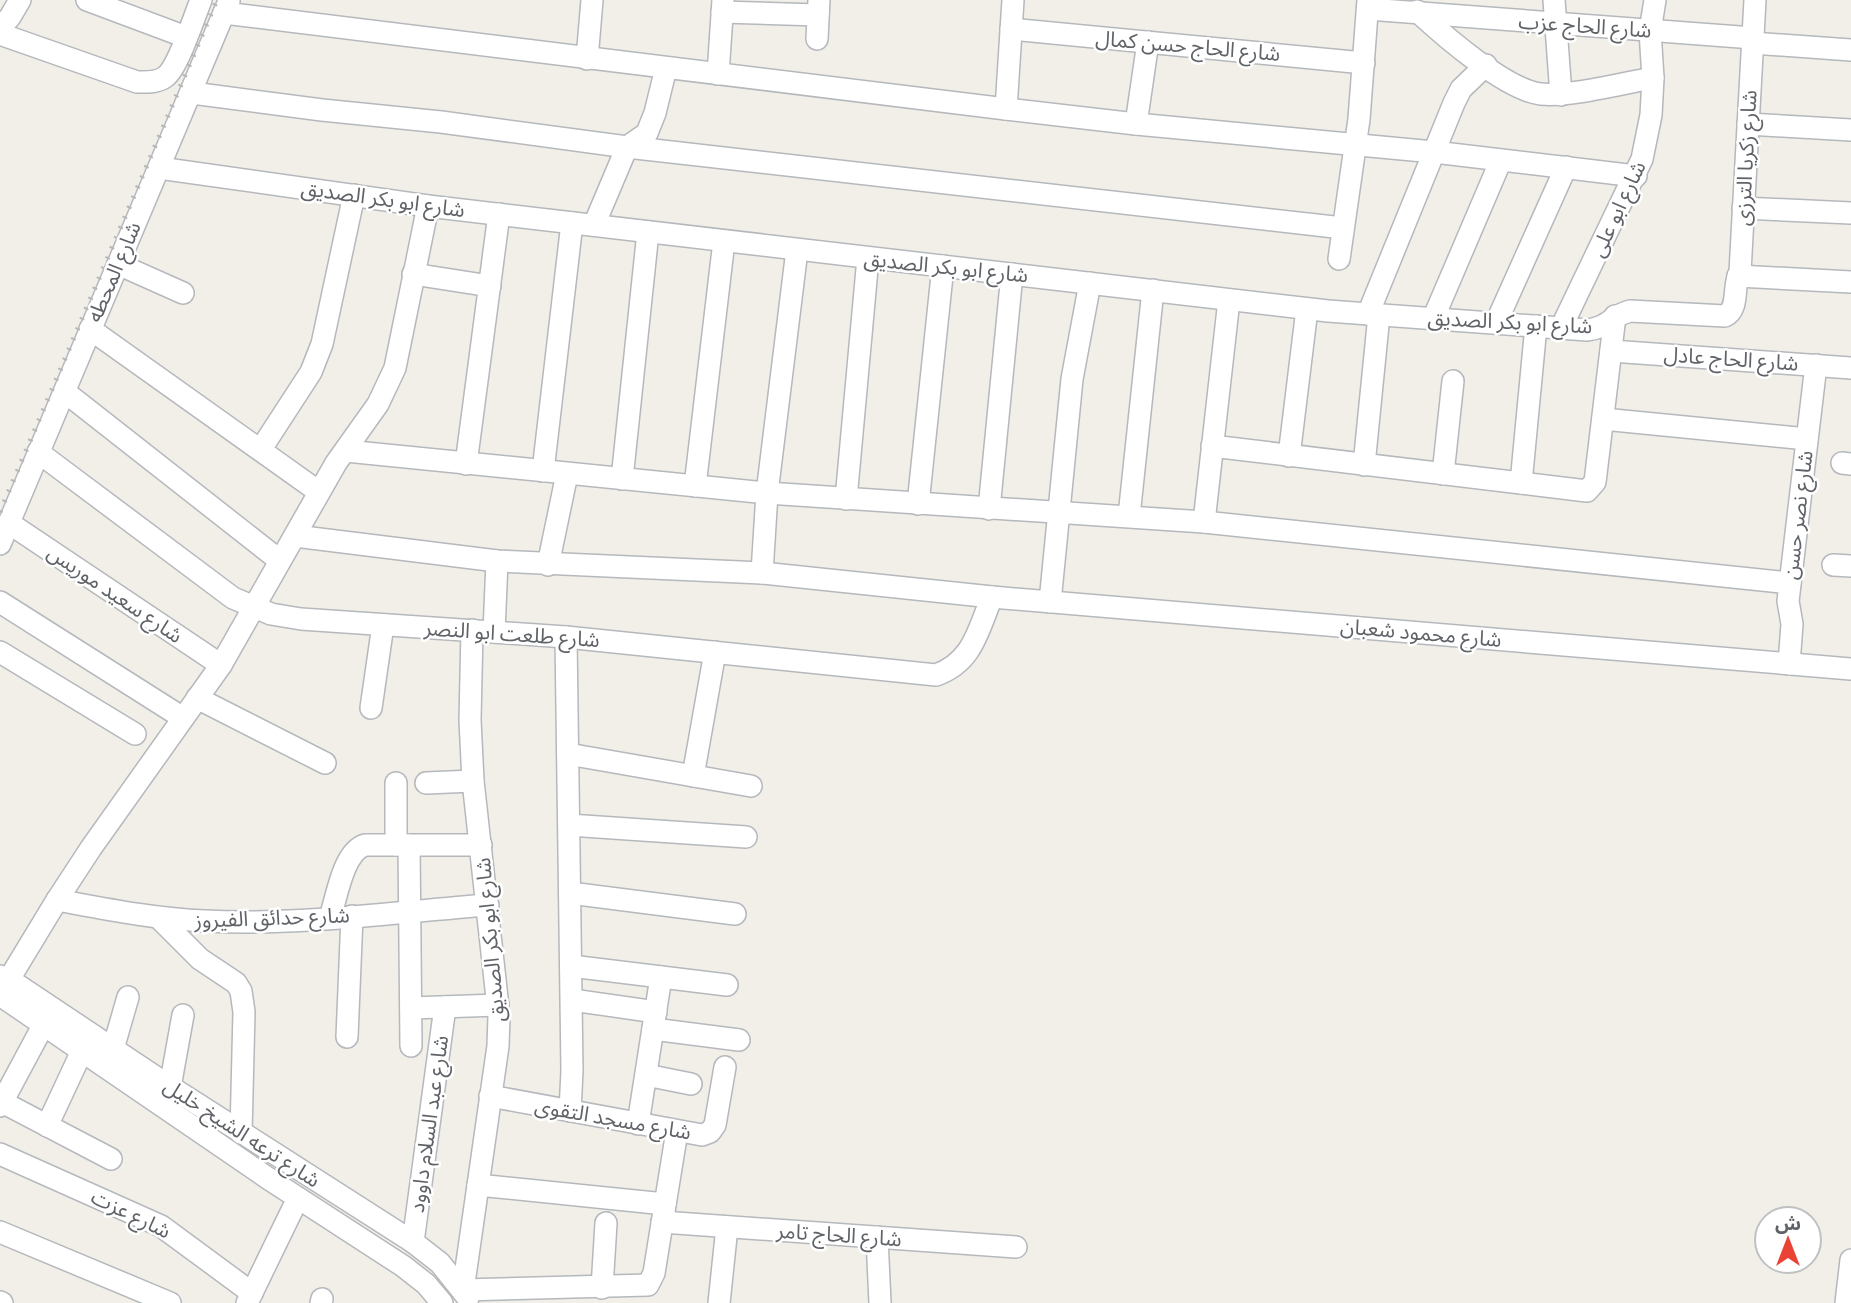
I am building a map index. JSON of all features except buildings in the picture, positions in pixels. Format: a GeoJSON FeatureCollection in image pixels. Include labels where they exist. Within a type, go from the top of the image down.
{"type":"FeatureCollection","features":[{"type":"Feature","properties":{"kind":"street"},"geometry":{"type":"LineString","coordinates":[[86,0],[186,37]]}},
{"type":"Feature","properties":{"kind":"street"},"geometry":{"type":"LineString","coordinates":[[6,19],[137,82],[159,80],[167,75],[201,0]]}},
{"type":"Feature","properties":{"kind":"street"},"geometry":{"type":"LineString","coordinates":[[587,59],[592,0]]}},
{"type":"Feature","properties":{"kind":"street"},"geometry":{"type":"LineString","coordinates":[[1006,109],[1013,0]]}},
{"type":"Feature","properties":{"kind":"street"},"geometry":{"type":"LineString","coordinates":[[1554,0],[1561,95]]}},
{"type":"Feature","properties":{"kind":"street","name":"شارع ابو على"},"geometry":{"type":"LineString","coordinates":[[1561,328],[1636,176],[1649,128],[1653,78],[1650,31],[1655,0]]}},
{"type":"Feature","properties":{"kind":"street","name":"شارع زكريا الترزى"},"geometry":{"type":"LineString","coordinates":[[1730,314],[1738,276],[1755,0]]}},
{"type":"Feature","properties":{"kind":"street"},"geometry":{"type":"LineString","coordinates":[[1339,259],[1355,144],[1368,4]]}},
{"type":"Feature","properties":{"kind":"street","name":"شارع الحاج عزب"},"geometry":{"type":"LineString","coordinates":[[1368,4],[1413,6],[1555,23],[1851,50]]}},
{"type":"Feature","properties":{"kind":"street"},"geometry":{"type":"LineString","coordinates":[[227,6],[587,59],[1136,124],[1434,152],[1636,176]]}},
{"type":"Feature","properties":{"kind":"street","name":"شارع المحطه"},"geometry":{"type":"LineString","coordinates":[[0,544],[227,6]]}},
{"type":"Feature","properties":{"kind":"street"},"geometry":{"type":"LineString","coordinates":[[718,74],[722,6],[819,8],[817,39]]}},
{"type":"Feature","properties":{"kind":"street"},"geometry":{"type":"LineString","coordinates":[[1413,6],[1519,88],[1539,94],[1561,95],[1653,78]]}},
{"type":"Feature","properties":{"kind":"street","name":"شارع الحاج حسن كمال"},"geometry":{"type":"LineString","coordinates":[[1011,29],[1364,63]]}},
{"type":"Feature","properties":{"kind":"street"},"geometry":{"type":"LineString","coordinates":[[1136,124],[1148,42]]}},
{"type":"Feature","properties":{"kind":"street"},"geometry":{"type":"LineString","coordinates":[[1364,465],[1373,314],[1434,152],[1461,89],[1486,65]]}},
{"type":"Feature","properties":{"kind":"street"},"geometry":{"type":"LineString","coordinates":[[543,471],[583,224],[627,147],[646,133],[655,113],[666,68]]}},
{"type":"Feature","properties":{"kind":"street"},"geometry":{"type":"LineString","coordinates":[[192,93],[627,147],[814,166],[1342,228]]}},
{"type":"Feature","properties":{"kind":"street"},"geometry":{"type":"LineString","coordinates":[[1748,124],[1851,130]]}},
{"type":"Feature","properties":{"kind":"street"},"geometry":{"type":"LineString","coordinates":[[1433,319],[1501,160]]}},
{"type":"Feature","properties":{"kind":"street"},"geometry":{"type":"LineString","coordinates":[[1496,323],[1566,167]]}},
{"type":"Feature","properties":{"kind":"street","name":"شارع ابو بكر الصديق"},"geometry":{"type":"LineString","coordinates":[[159,168],[428,206],[1307,309],[1600,329],[1609,324],[1615,316],[1630,310],[1725,316],[1730,314]]}},
{"type":"Feature","properties":{"kind":"street"},"geometry":{"type":"LineString","coordinates":[[261,449],[311,372],[323,344],[354,195]]}},
{"type":"Feature","properties":{"kind":"street"},"geometry":{"type":"LineString","coordinates":[[3,986],[57,900],[221,665],[336,463],[378,404],[395,368],[428,206]]}},
{"type":"Feature","properties":{"kind":"street"},"geometry":{"type":"LineString","coordinates":[[1743,208],[1851,213]]}},
{"type":"Feature","properties":{"kind":"street"},"geometry":{"type":"LineString","coordinates":[[466,464],[499,214]]}},
{"type":"Feature","properties":{"kind":"street"},"geometry":{"type":"LineString","coordinates":[[622,479],[648,232]]}},
{"type":"Feature","properties":{"kind":"street"},"geometry":{"type":"LineString","coordinates":[[695,486],[724,241]]}},
{"type":"Feature","properties":{"kind":"street"},"geometry":{"type":"LineString","coordinates":[[762,573],[767,493],[797,250]]}},
{"type":"Feature","properties":{"kind":"street"},"geometry":{"type":"LineString","coordinates":[[846,499],[868,258]]}},
{"type":"Feature","properties":{"kind":"street"},"geometry":{"type":"LineString","coordinates":[[118,264],[183,293]]}},
{"type":"Feature","properties":{"kind":"street"},"geometry":{"type":"LineString","coordinates":[[918,504],[943,266]]}},
{"type":"Feature","properties":{"kind":"street"},"geometry":{"type":"LineString","coordinates":[[413,274],[490,286]]}},
{"type":"Feature","properties":{"kind":"street"},"geometry":{"type":"LineString","coordinates":[[989,509],[1012,274]]}},
{"type":"Feature","properties":{"kind":"street"},"geometry":{"type":"LineString","coordinates":[[1738,276],[1851,282]]}},
{"type":"Feature","properties":{"kind":"street"},"geometry":{"type":"LineString","coordinates":[[1051,602],[1072,379],[1090,283]]}},
{"type":"Feature","properties":{"kind":"street"},"geometry":{"type":"LineString","coordinates":[[1129,516],[1153,290]]}},
{"type":"Feature","properties":{"kind":"street"},"geometry":{"type":"LineString","coordinates":[[1204,522],[1229,300]]}},
{"type":"Feature","properties":{"kind":"street"},"geometry":{"type":"LineString","coordinates":[[1289,456],[1307,309]]}},
{"type":"Feature","properties":{"kind":"street"},"geometry":{"type":"LineString","coordinates":[[1212,446],[1587,491],[1595,482],[1615,316]]}},
{"type":"Feature","properties":{"kind":"street"},"geometry":{"type":"LineString","coordinates":[[1521,483],[1536,326]]}},
{"type":"Feature","properties":{"kind":"street"},"geometry":{"type":"LineString","coordinates":[[90,329],[319,492]]}},
{"type":"Feature","properties":{"kind":"street","name":"شارع الحاج عادل"},"geometry":{"type":"LineString","coordinates":[[1611,351],[1851,368]]}},
{"type":"Feature","properties":{"kind":"street","name":"شارع نصر حسن"},"geometry":{"type":"LineString","coordinates":[[1789,664],[1792,624],[1788,601],[1816,365]]}},
{"type":"Feature","properties":{"kind":"street"},"geometry":{"type":"LineString","coordinates":[[1443,474],[1453,381]]}},
{"type":"Feature","properties":{"kind":"street"},"geometry":{"type":"LineString","coordinates":[[65,392],[279,560]]}},
{"type":"Feature","properties":{"kind":"street"},"geometry":{"type":"LineString","coordinates":[[1603,419],[1807,439]]}},
{"type":"Feature","properties":{"kind":"street"},"geometry":{"type":"LineString","coordinates":[[346,451],[767,493],[1204,522],[1790,583]]}},
{"type":"Feature","properties":{"kind":"street","name":"شارع طلعت ابو النصر"},"geometry":{"type":"LineString","coordinates":[[38,452],[216,586],[255,608],[271,614],[301,619],[566,638],[936,675],[951,670],[964,659],[992,597]]}},
{"type":"Feature","properties":{"kind":"street"},"geometry":{"type":"LineString","coordinates":[[548,565],[567,474]]}},
{"type":"Feature","properties":{"kind":"street","name":"شارع سعيد موريس"},"geometry":{"type":"LineString","coordinates":[[9,523],[221,665]]}},
{"type":"Feature","properties":{"kind":"street","name":"شارع محمود شعبان"},"geometry":{"type":"LineString","coordinates":[[295,536],[497,561],[762,573],[992,597],[1851,669]]}},
{"type":"Feature","properties":{"kind":"street"},"geometry":{"type":"LineString","coordinates":[[494,632],[497,561]]}},
{"type":"Feature","properties":{"kind":"street"},"geometry":{"type":"LineString","coordinates":[[0,602],[183,719]]}},
{"type":"Feature","properties":{"kind":"street"},"geometry":{"type":"LineString","coordinates":[[371,708],[383,625]]}},
{"type":"Feature","properties":{"kind":"street","name":"شارع ابو بكر الصديق"},"geometry":{"type":"LineString","coordinates":[[467,1296],[478,1185],[498,1046],[498,1005],[473,781],[470,720],[471,630]]}},
{"type":"Feature","properties":{"kind":"street"},"geometry":{"type":"LineString","coordinates":[[566,638],[572,1000],[570,1111]]}},
{"type":"Feature","properties":{"kind":"street"},"geometry":{"type":"LineString","coordinates":[[0,652],[135,734]]}},
{"type":"Feature","properties":{"kind":"street"},"geometry":{"type":"LineString","coordinates":[[693,776],[715,652]]}},
{"type":"Feature","properties":{"kind":"street"},"geometry":{"type":"LineString","coordinates":[[197,698],[325,763]]}},
{"type":"Feature","properties":{"kind":"street"},"geometry":{"type":"LineString","coordinates":[[568,754],[751,786]]}},
{"type":"Feature","properties":{"kind":"street"},"geometry":{"type":"LineString","coordinates":[[426,783],[473,781]]}},
{"type":"Feature","properties":{"kind":"street","name":"شارع عبد السلام داوود"},"geometry":{"type":"LineString","coordinates":[[396,783],[410,911],[411,1046]]}},
{"type":"Feature","properties":{"kind":"street"},"geometry":{"type":"LineString","coordinates":[[569,825],[746,837]]}},
{"type":"Feature","properties":{"kind":"street"},"geometry":{"type":"LineString","coordinates":[[347,1037],[341,917],[349,857],[353,851],[365,845],[481,845]]}},
{"type":"Feature","properties":{"kind":"street"},"geometry":{"type":"LineString","coordinates":[[570,892],[735,914]]}},
{"type":"Feature","properties":{"kind":"street","name":"شارع حدائق الفيروز"},"geometry":{"type":"LineString","coordinates":[[57,900],[159,918],[255,922],[488,905]]}},
{"type":"Feature","properties":{"kind":"street"},"geometry":{"type":"LineString","coordinates":[[159,918],[200,959],[236,983],[241,991],[244,1012],[241,1133]]}},
{"type":"Feature","properties":{"kind":"street"},"geometry":{"type":"LineString","coordinates":[[571,966],[727,985]]}},
{"type":"Feature","properties":{"kind":"street"},"geometry":{"type":"LineString","coordinates":[[638,1124],[661,977]]}},
{"type":"Feature","properties":{"kind":"street","name":"شارع ترعه الشيخ خليل"},"geometry":{"type":"LineString","coordinates":[[3,986],[44,1024],[402,1266],[426,1284],[442,1303]]}},
{"type":"Feature","properties":{"kind":"street","name":"شارع ترعه الشيخ خليل"},"geometry":{"type":"LineString","coordinates":[[3,986],[113,1049],[413,1242],[440,1263],[467,1296]]}},
{"type":"Feature","properties":{"kind":"street"},"geometry":{"type":"LineString","coordinates":[[113,1049],[128,996]]}},
{"type":"Feature","properties":{"kind":"street"},"geometry":{"type":"LineString","coordinates":[[572,1000],[738,1040]]}},
{"type":"Feature","properties":{"kind":"street"},"geometry":{"type":"LineString","coordinates":[[411,1008],[498,1005]]}},
{"type":"Feature","properties":{"kind":"street","name":"شارع عبد السلام داوود"},"geometry":{"type":"LineString","coordinates":[[413,1242],[444,1007]]}},
{"type":"Feature","properties":{"kind":"street"},"geometry":{"type":"LineString","coordinates":[[170,1087],[183,1015]]}},
{"type":"Feature","properties":{"kind":"street"},"geometry":{"type":"LineString","coordinates":[[44,1024],[1,1105],[111,1159]]}},
{"type":"Feature","properties":{"kind":"street"},"geometry":{"type":"LineString","coordinates":[[47,1126],[82,1051]]}},
{"type":"Feature","properties":{"kind":"street","name":"شارع مسجد التقوى"},"geometry":{"type":"LineString","coordinates":[[491,1096],[702,1135],[713,1129],[725,1067]]}},
{"type":"Feature","properties":{"kind":"street"},"geometry":{"type":"LineString","coordinates":[[646,1075],[691,1084]]}},
{"type":"Feature","properties":{"kind":"street"},"geometry":{"type":"LineString","coordinates":[[467,1296],[648,1285],[654,1273],[677,1131]]}},
{"type":"Feature","properties":{"kind":"street","name":"شارع عزت"},"geometry":{"type":"LineString","coordinates":[[0,1154],[161,1226],[249,1298]]}},
{"type":"Feature","properties":{"kind":"street","name":"شارع الحاج تامر"},"geometry":{"type":"LineString","coordinates":[[478,1185],[663,1213],[727,1227],[1016,1247]]}},
{"type":"Feature","properties":{"kind":"street"},"geometry":{"type":"LineString","coordinates":[[249,1298],[298,1198]]}},
{"type":"Feature","properties":{"kind":"street"},"geometry":{"type":"LineString","coordinates":[[602,1288],[606,1223]]}},
{"type":"Feature","properties":{"kind":"street"},"geometry":{"type":"LineString","coordinates":[[719,1303],[727,1227]]}},
{"type":"Feature","properties":{"kind":"street"},"geometry":{"type":"LineString","coordinates":[[0,1232],[170,1303]]}},
{"type":"Feature","properties":{"kind":"street"},"geometry":{"type":"LineString","coordinates":[[877,1237],[880,1303]]}},
{"type":"Feature","properties":{"kind":"street"},"geometry":{"type":"LineString","coordinates":[[1846,1303],[1851,1260]]}},
{"type":"Feature","properties":{"kind":"railway"},"geometry":{"type":"LineString","coordinates":[[0,512],[217,0]]}}]}
